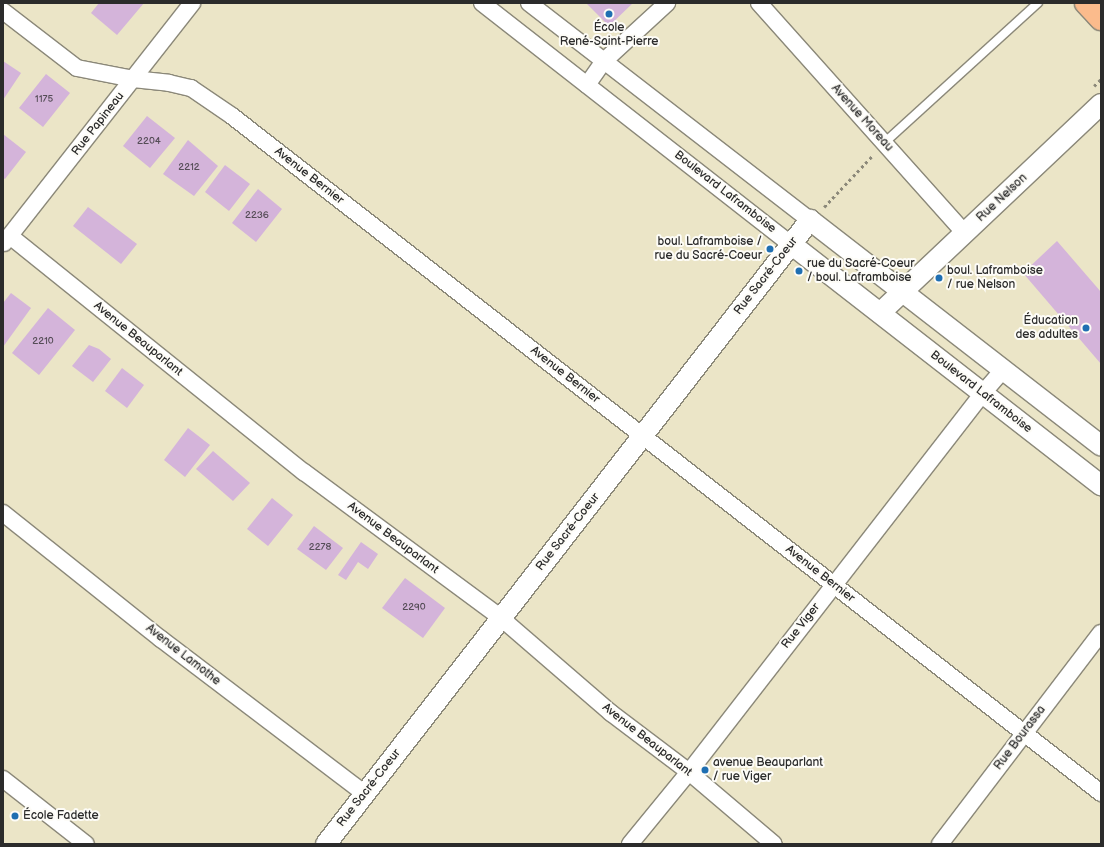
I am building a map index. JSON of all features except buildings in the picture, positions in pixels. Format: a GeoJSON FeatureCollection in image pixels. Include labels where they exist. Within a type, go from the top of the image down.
{"type":"FeatureCollection","features":[{"type":"Feature","properties":{"kind":"main road"},"geometry":{"type":"LineString","coordinates":[[1086,3],[1101,19]]}},
{"type":"Feature","properties":{"kind":"street","name":"Rue Papineau"},"geometry":{"type":"LineString","coordinates":[[6,240],[192,3]]}},
{"type":"Feature","properties":{"kind":"street","name":"Boulevard Laframboise"},"geometry":{"type":"LineString","coordinates":[[482,3],[1101,485]]}},
{"type":"Feature","properties":{"kind":"street"},"geometry":{"type":"LineString","coordinates":[[529,3],[604,61],[815,215],[903,293],[1101,446]]}},
{"type":"Feature","properties":{"kind":"street"},"geometry":{"type":"LineString","coordinates":[[587,85],[604,61],[667,3]]}},
{"type":"Feature","properties":{"kind":"street","name":"Avenue Moreau"},"geometry":{"type":"LineString","coordinates":[[758,3],[965,233]]}},
{"type":"Feature","properties":{"kind":"street","name":"Avenue Bernier"},"geometry":{"type":"LineString","coordinates":[[3,11],[77,68],[132,79],[168,83],[191,88],[232,116],[1101,793]]}},
{"type":"Feature","properties":{"kind":"street","name":"Rue Nelson"},"geometry":{"type":"LineString","coordinates":[[880,313],[965,233],[1095,97]]}},
{"type":"Feature","properties":{"kind":"street","name":"Rue Sacré-Coeur"},"geometry":{"type":"LineString","coordinates":[[326,844],[815,215]]}},
{"type":"Feature","properties":{"kind":"street","name":"Avenue Beauparlant"},"geometry":{"type":"LineString","coordinates":[[6,240],[304,472],[501,618],[611,713],[689,772],[774,844]]}},
{"type":"Feature","properties":{"kind":"street","name":"Rue Viger"},"geometry":{"type":"LineString","coordinates":[[630,844],[689,772],[833,584],[983,393],[1003,370]]}},
{"type":"Feature","properties":{"kind":"street","name":"Avenue Lamothe"},"geometry":{"type":"LineString","coordinates":[[3,513],[162,639],[365,794]]}},
{"type":"Feature","properties":{"kind":"street","name":"Rue Bourassa"},"geometry":{"type":"LineString","coordinates":[[940,844],[1023,733],[1101,633]]}},
{"type":"Feature","properties":{"kind":"street"},"geometry":{"type":"LineString","coordinates":[[3,779],[86,844]]}},
{"type":"Feature","properties":{"kind":"lane"},"geometry":{"type":"LineString","coordinates":[[884,143],[1038,3]]}},
{"type":"Feature","properties":{"kind":"path"},"geometry":{"type":"LineString","coordinates":[[1095,97],[1101,79]]}},
{"type":"Feature","properties":{"kind":"path"},"geometry":{"type":"LineString","coordinates":[[815,215],[884,143]]}},
{"type":"Feature","properties":{"kind":"place","name":"École René-Saint-Pierre"},"geometry":{"type":"Point","coordinates":[609,14]}},
{"type":"Feature","properties":{"kind":"place","name":"boul. Laframboise / rue du Sacré-Coeur"},"geometry":{"type":"Point","coordinates":[770,249]}},
{"type":"Feature","properties":{"kind":"place","name":"rue du Sacré-Coeur / boul. Laframboise"},"geometry":{"type":"Point","coordinates":[799,271]}},
{"type":"Feature","properties":{"kind":"place","name":"boul. Laframboise / rue Nelson"},"geometry":{"type":"Point","coordinates":[939,278]}},
{"type":"Feature","properties":{"kind":"place","name":"Éducation des adultes"},"geometry":{"type":"Point","coordinates":[1086,328]}},
{"type":"Feature","properties":{"kind":"place","name":"avenue Beauparlant / rue Viger"},"geometry":{"type":"Point","coordinates":[705,770]}},
{"type":"Feature","properties":{"kind":"place","name":"École Fadette"},"geometry":{"type":"Point","coordinates":[15,816]}}]}
